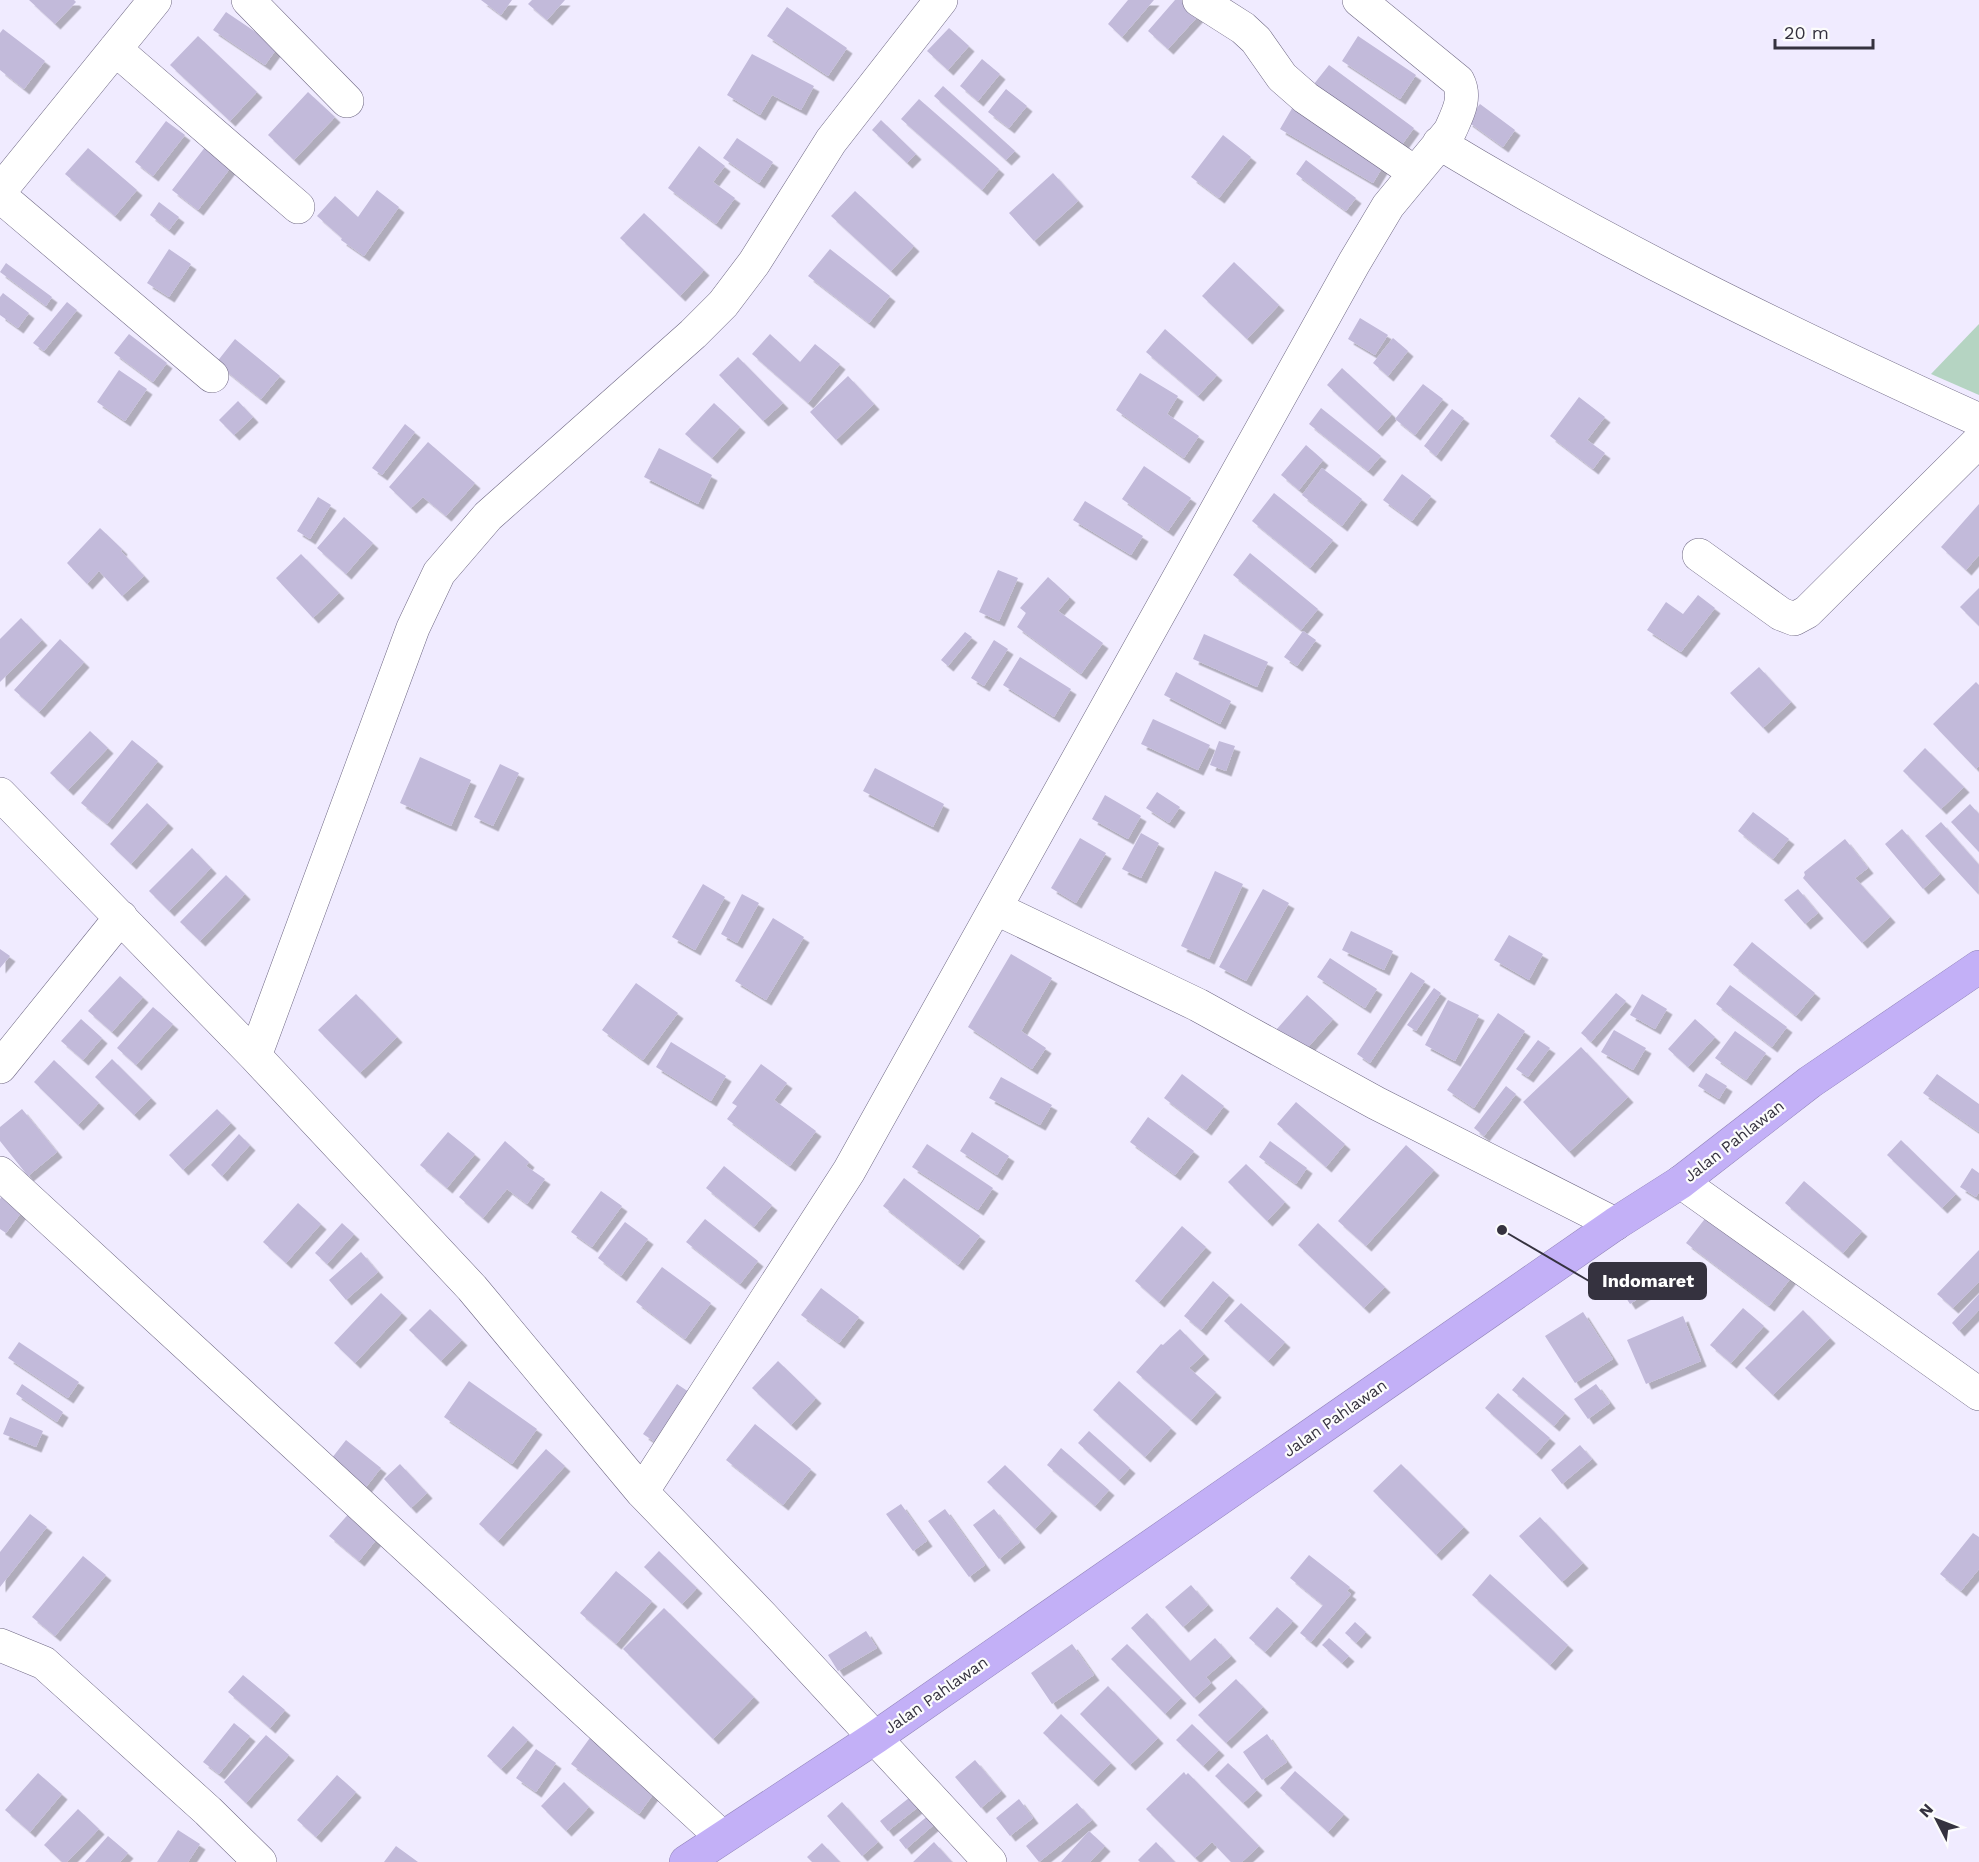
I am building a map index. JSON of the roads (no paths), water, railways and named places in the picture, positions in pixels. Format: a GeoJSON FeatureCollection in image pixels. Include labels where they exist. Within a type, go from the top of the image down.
{"type":"FeatureCollection","features":[{"type":"Feature","properties":{"kind":"highway","name":"Jalan Pahlawan"},"geometry":{"type":"LineString","coordinates":[[686,1862],[876,1737],[1614,1224],[1681,1182],[1810,1082],[1979,966]]}},
{"type":"Feature","properties":{"kind":"street"},"geometry":{"type":"LineString","coordinates":[[0,191],[155,0]]}},
{"type":"Feature","properties":{"kind":"street"},"geometry":{"type":"LineString","coordinates":[[248,0],[347,101]]}},
{"type":"Feature","properties":{"kind":"street"},"geometry":{"type":"LineString","coordinates":[[255,1056],[413,628],[439,573],[460,546],[525,481],[693,334],[723,304],[754,263],[831,141],[941,0]]}},
{"type":"Feature","properties":{"kind":"street"},"geometry":{"type":"LineString","coordinates":[[1199,0],[1243,28],[1256,40],[1282,77],[1306,98],[1414,172]]}},
{"type":"Feature","properties":{"kind":"street"},"geometry":{"type":"LineString","coordinates":[[642,1492],[849,1171],[997,909],[1353,263],[1388,206],[1439,143],[1456,118],[1462,96],[1461,87],[1423,50],[1359,0]]}},
{"type":"Feature","properties":{"kind":"street"},"geometry":{"type":"LineString","coordinates":[[115,49],[298,207]]}},
{"type":"Feature","properties":{"kind":"street"},"geometry":{"type":"LineString","coordinates":[[1439,143],[1543,205],[1832,352],[1979,420]]}},
{"type":"Feature","properties":{"kind":"street"},"geometry":{"type":"LineString","coordinates":[[0,196],[212,376]]}},
{"type":"Feature","properties":{"kind":"street"},"geometry":{"type":"LineString","coordinates":[[1699,555],[1780,614],[1794,619],[1807,612],[1979,441]]}},
{"type":"Feature","properties":{"kind":"street"},"geometry":{"type":"LineString","coordinates":[[0,794],[255,1056],[472,1288],[642,1492],[876,1737],[990,1862]]}},
{"type":"Feature","properties":{"kind":"street"},"geometry":{"type":"LineString","coordinates":[[997,909],[1198,1005],[1376,1103],[1614,1224]]}},
{"type":"Feature","properties":{"kind":"street"},"geometry":{"type":"LineString","coordinates":[[0,1067],[121,917]]}},
{"type":"Feature","properties":{"kind":"street"},"geometry":{"type":"LineString","coordinates":[[0,1173],[722,1837]]}},
{"type":"Feature","properties":{"kind":"street"},"geometry":{"type":"LineString","coordinates":[[1681,1182],[1979,1394]]}},
{"type":"Feature","properties":{"kind":"street"},"geometry":{"type":"LineString","coordinates":[[0,1645],[44,1663],[260,1862]]}},
{"type":"Feature","properties":{"kind":"place","name":"Indomaret"},"geometry":{"type":"Point","coordinates":[1502,1230]}}]}
